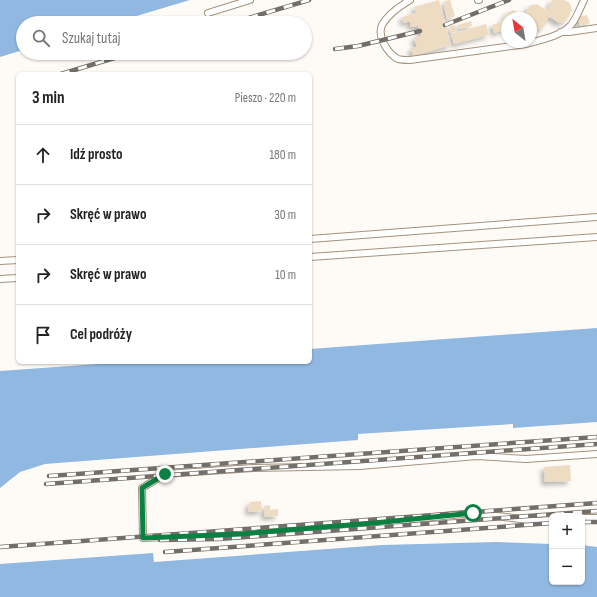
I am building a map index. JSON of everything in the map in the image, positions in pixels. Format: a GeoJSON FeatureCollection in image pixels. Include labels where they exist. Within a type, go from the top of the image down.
{"type":"FeatureCollection","features":[{"type":"Feature","properties":{"kind":"lane"},"geometry":{"type":"LineString","coordinates":[[208,13],[250,0]]}},
{"type":"Feature","properties":{"kind":"lane"},"geometry":{"type":"LineString","coordinates":[[410,0],[389,16],[382,25],[382,41],[385,47],[398,59],[410,60],[526,44],[543,40],[561,32],[571,25],[584,0]]}},
{"type":"Feature","properties":{"kind":"lane"},"geometry":{"type":"LineString","coordinates":[[561,32],[597,28]]}},
{"type":"Feature","properties":{"kind":"lane"},"geometry":{"type":"LineString","coordinates":[[312,239],[597,217]]}},
{"type":"Feature","properties":{"kind":"lane"},"geometry":{"type":"LineString","coordinates":[[312,257],[597,237]]}},
{"type":"Feature","properties":{"kind":"lane"},"geometry":{"type":"LineString","coordinates":[[0,261],[16,260]]}},
{"type":"Feature","properties":{"kind":"lane"},"geometry":{"type":"LineString","coordinates":[[0,279],[16,278]]}},
{"type":"Feature","properties":{"kind":"lane"},"geometry":{"type":"LineString","coordinates":[[549,520],[473,513],[240,534],[143,538],[142,488],[165,474],[253,468],[360,466],[477,456],[526,460],[597,454]]}},
{"type":"Feature","properties":{"kind":"lane"},"geometry":{"type":"LineString","coordinates":[[585,518],[597,518]]}},
{"type":"Feature","properties":{"kind":"water"},"geometry":{"type":"Polygon","coordinates":[[[0,0],[190,0],[136,16],[16,16],[16,52],[0,57],[0,0]]]}},
{"type":"Feature","properties":{"kind":"water"},"geometry":{"type":"Polygon","coordinates":[[[597,328],[597,422],[513,428],[513,424],[358,434],[358,440],[45,464],[20,472],[0,488],[0,371],[98,364],[312,364],[312,349],[597,328]]]}},
{"type":"Feature","properties":{"kind":"water"},"geometry":{"type":"Polygon","coordinates":[[[496,542],[549,544],[549,585],[585,585],[585,545],[597,547],[597,597],[0,597],[0,564],[153,553],[154,562],[382,545],[496,542]]]}},
{"type":"Feature","properties":{"kind":"building"},"geometry":{"type":"Polygon","coordinates":[[[439,0],[451,45],[413,56],[411,48],[417,47],[414,37],[421,36],[420,31],[418,26],[411,27],[410,21],[404,23],[402,17],[416,13],[414,7],[439,0]]]}},
{"type":"Feature","properties":{"kind":"building"},"geometry":{"type":"Polygon","coordinates":[[[450,0],[455,16],[447,19],[444,1],[450,0]]]}},
{"type":"Feature","properties":{"kind":"building"},"geometry":{"type":"Polygon","coordinates":[[[552,0],[564,0],[570,3],[572,11],[566,19],[567,21],[559,23],[550,17],[548,18],[544,27],[537,30],[537,12],[527,12],[529,6],[537,4],[546,10],[548,9],[552,0]]]}},
{"type":"Feature","properties":{"kind":"building"},"geometry":{"type":"Polygon","coordinates":[[[587,15],[590,23],[580,26],[578,17],[587,15]]]}},
{"type":"Feature","properties":{"kind":"building"},"geometry":{"type":"Polygon","coordinates":[[[471,21],[472,26],[459,29],[458,25],[471,21]]]}},
{"type":"Feature","properties":{"kind":"building"},"geometry":{"type":"Polygon","coordinates":[[[501,22],[501,31],[494,33],[492,25],[501,22]]]}},
{"type":"Feature","properties":{"kind":"building"},"geometry":{"type":"Polygon","coordinates":[[[486,24],[489,35],[454,44],[451,34],[486,24]]]}},
{"type":"Feature","properties":{"kind":"building"},"geometry":{"type":"Polygon","coordinates":[[[455,25],[457,31],[450,33],[449,26],[455,25]]]}},
{"type":"Feature","properties":{"kind":"building"},"geometry":{"type":"Polygon","coordinates":[[[570,465],[571,481],[545,482],[544,467],[570,465]]]}},
{"type":"Feature","properties":{"kind":"building"},"geometry":{"type":"Polygon","coordinates":[[[261,501],[262,511],[249,512],[248,506],[250,506],[250,502],[261,501]]]}},
{"type":"Feature","properties":{"kind":"building"},"geometry":{"type":"Polygon","coordinates":[[[270,505],[270,510],[278,509],[278,516],[265,517],[264,506],[270,505]]]}},
{"type":"Feature","properties":{"kind":"railway"},"geometry":{"type":"LineString","coordinates":[[255,16],[309,0]]}},
{"type":"Feature","properties":{"kind":"railway"},"geometry":{"type":"LineString","coordinates":[[445,25],[509,0]]}},
{"type":"Feature","properties":{"kind":"railway"},"geometry":{"type":"LineString","coordinates":[[335,49],[358,46],[420,31]]}},
{"type":"Feature","properties":{"kind":"railway"},"geometry":{"type":"LineString","coordinates":[[68,72],[108,60]]}},
{"type":"Feature","properties":{"kind":"railway"},"geometry":{"type":"LineString","coordinates":[[49,476],[597,437]]}},
{"type":"Feature","properties":{"kind":"railway"},"geometry":{"type":"LineString","coordinates":[[46,484],[597,444]]}},
{"type":"Feature","properties":{"kind":"railway"},"geometry":{"type":"LineString","coordinates":[[0,547],[597,503]]}},
{"type":"Feature","properties":{"kind":"railway"},"geometry":{"type":"LineString","coordinates":[[160,540],[219,539],[597,511]]}},
{"type":"Feature","properties":{"kind":"railway"},"geometry":{"type":"LineString","coordinates":[[585,522],[597,522]]}},
{"type":"Feature","properties":{"kind":"railway"},"geometry":{"type":"LineString","coordinates":[[165,552],[549,523]]}},
{"type":"Feature","properties":{"kind":"route"},"geometry":{"type":"LineString","coordinates":[[165,474],[142,488],[143,538],[240,534],[473,513]]}}]}
